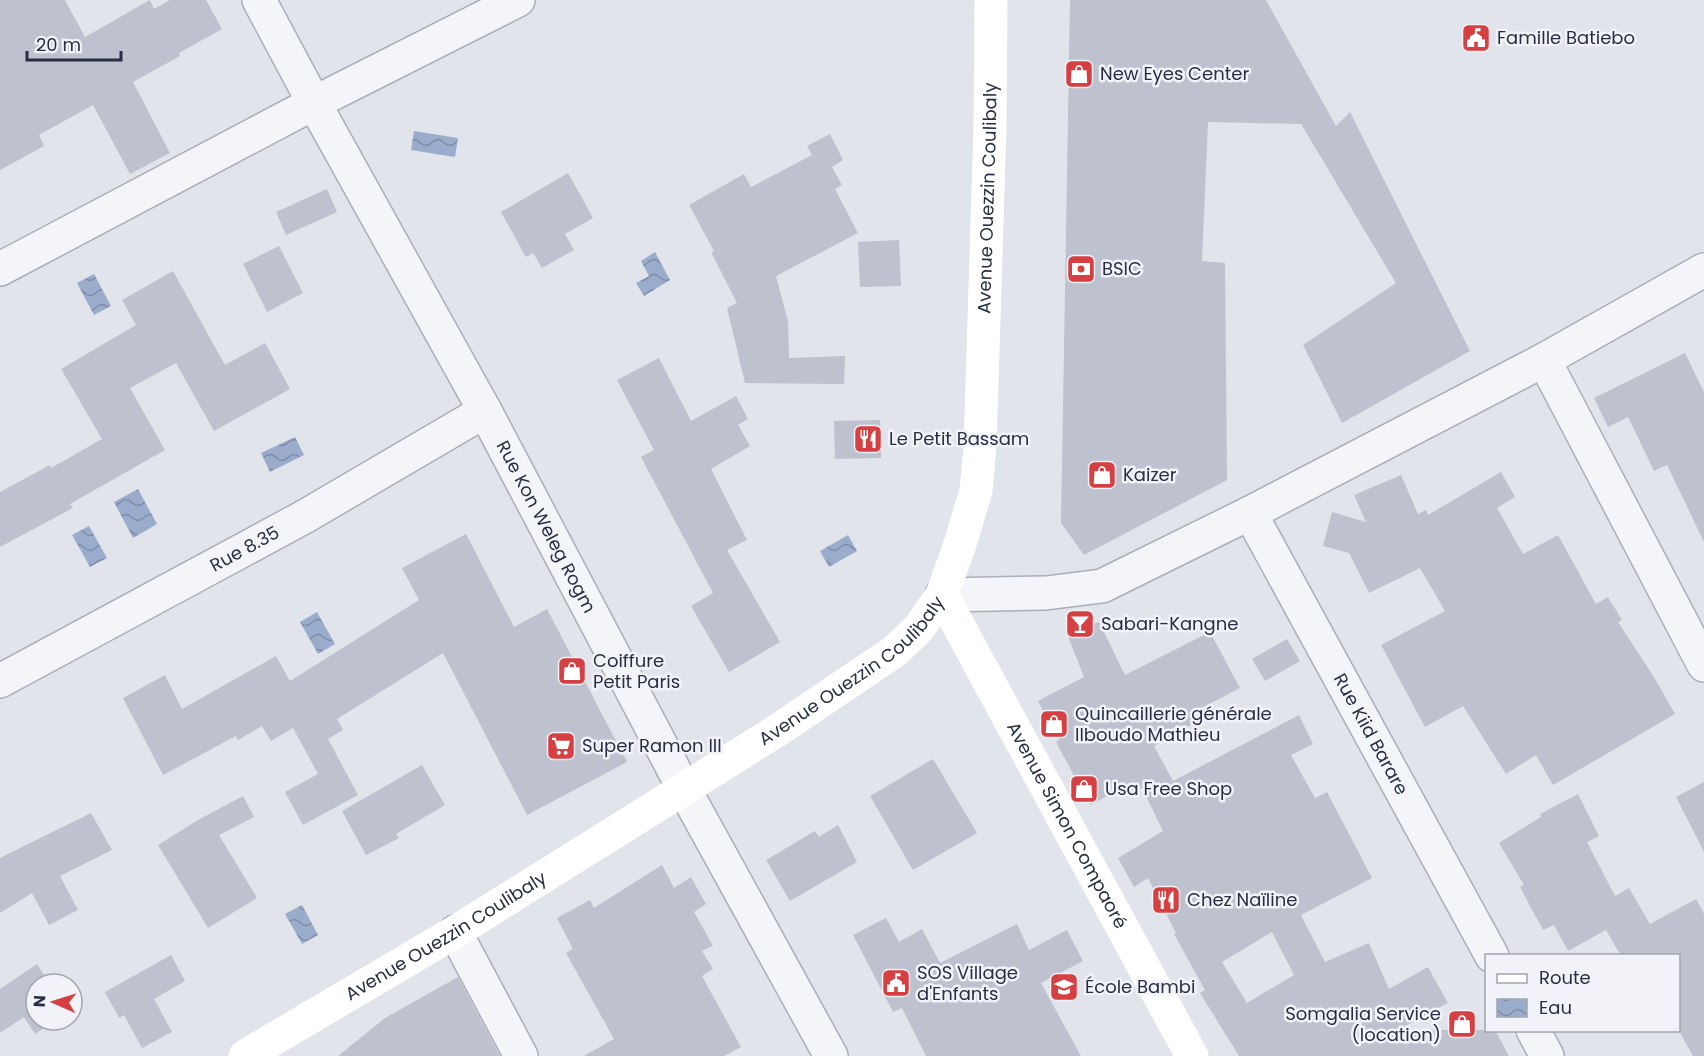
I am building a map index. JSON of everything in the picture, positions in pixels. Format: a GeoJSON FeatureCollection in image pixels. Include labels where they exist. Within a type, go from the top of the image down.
{"type":"FeatureCollection","features":[{"type":"Feature","properties":{"kind":"main road","name":"Avenue Ouezzin Coulibaly"},"geometry":{"type":"LineString","coordinates":[[245,1056],[454,932],[775,732],[895,651],[919,628],[942,595],[960,547],[976,491],[980,447],[990,127],[991,0]]}},
{"type":"Feature","properties":{"kind":"main road","name":"Avenue Simon Compaoré"},"geometry":{"type":"LineString","coordinates":[[942,595],[1192,1056]]}},
{"type":"Feature","properties":{"kind":"street","name":"Rue Kon Weleg Rogm"},"geometry":{"type":"LineString","coordinates":[[259,0],[485,411],[684,789],[831,1056]]}},
{"type":"Feature","properties":{"kind":"street"},"geometry":{"type":"LineString","coordinates":[[0,269],[314,103],[518,0]]}},
{"type":"Feature","properties":{"kind":"street"},"geometry":{"type":"LineString","coordinates":[[942,595],[1046,593],[1102,586],[1250,513],[1544,360],[1704,270]]}},
{"type":"Feature","properties":{"kind":"street"},"geometry":{"type":"LineString","coordinates":[[1544,360],[1704,665]]}},
{"type":"Feature","properties":{"kind":"street","name":"Rue 8.35"},"geometry":{"type":"LineString","coordinates":[[0,681],[304,517],[485,411]]}},
{"type":"Feature","properties":{"kind":"street","name":"Rue Kiid Barare"},"geometry":{"type":"LineString","coordinates":[[1250,513],[1491,954]]}},
{"type":"Feature","properties":{"kind":"street"},"geometry":{"type":"LineString","coordinates":[[454,932],[521,1056]]}},
{"type":"Feature","properties":{"kind":"street"},"geometry":{"type":"LineString","coordinates":[[1534,1032],[1547,1056]]}},
{"type":"Feature","properties":{"kind":"water"},"geometry":{"type":"Polygon","coordinates":[[[414,131],[458,138],[455,157],[411,150],[414,131]]]}},
{"type":"Feature","properties":{"kind":"water"},"geometry":{"type":"Polygon","coordinates":[[[655,252],[670,280],[644,296],[636,283],[649,276],[641,261],[655,252]]]}},
{"type":"Feature","properties":{"kind":"water"},"geometry":{"type":"Polygon","coordinates":[[[94,274],[111,306],[94,315],[77,283],[94,274]]]}},
{"type":"Feature","properties":{"kind":"water"},"geometry":{"type":"Polygon","coordinates":[[[295,437],[304,455],[270,472],[261,453],[295,437]]]}},
{"type":"Feature","properties":{"kind":"water"},"geometry":{"type":"Polygon","coordinates":[[[138,489],[157,524],[133,538],[114,502],[138,489]]]}},
{"type":"Feature","properties":{"kind":"water"},"geometry":{"type":"Polygon","coordinates":[[[89,526],[107,558],[90,567],[72,535],[89,526]]]}},
{"type":"Feature","properties":{"kind":"water"},"geometry":{"type":"Polygon","coordinates":[[[848,535],[857,551],[829,567],[820,551],[848,535]]]}},
{"type":"Feature","properties":{"kind":"water"},"geometry":{"type":"Polygon","coordinates":[[[317,612],[335,644],[318,654],[300,622],[317,612]]]}},
{"type":"Feature","properties":{"kind":"water"},"geometry":{"type":"Polygon","coordinates":[[[302,905],[318,935],[302,944],[285,914],[302,905]]]}},
{"type":"Feature","properties":{"kind":"building"},"geometry":{"type":"Polygon","coordinates":[[[0,0],[65,0],[85,37],[150,0],[154,9],[170,0],[206,0],[222,29],[133,82],[170,153],[130,174],[93,105],[39,135],[44,146],[0,170],[0,0]]]}},
{"type":"Feature","properties":{"kind":"building"},"geometry":{"type":"Polygon","coordinates":[[[1070,0],[1266,0],[1336,126],[1350,112],[1470,351],[1342,423],[1303,345],[1396,283],[1301,124],[1208,122],[1202,261],[1225,263],[1227,480],[1084,555],[1061,523],[1070,0]]]}},
{"type":"Feature","properties":{"kind":"building"},"geometry":{"type":"Polygon","coordinates":[[[830,134],[843,160],[832,167],[842,185],[835,189],[858,233],[776,276],[788,321],[789,358],[845,356],[844,384],[745,383],[727,308],[737,303],[711,252],[714,251],[689,205],[744,174],[751,187],[812,155],[807,146],[830,134]]]}},
{"type":"Feature","properties":{"kind":"building"},"geometry":{"type":"Polygon","coordinates":[[[568,173],[593,218],[565,234],[574,250],[542,268],[533,253],[526,257],[501,212],[568,173]]]}},
{"type":"Feature","properties":{"kind":"building"},"geometry":{"type":"Polygon","coordinates":[[[327,189],[337,212],[286,235],[276,212],[327,189]]]}},
{"type":"Feature","properties":{"kind":"building"},"geometry":{"type":"Polygon","coordinates":[[[899,240],[901,286],[860,287],[858,242],[899,240]]]}},
{"type":"Feature","properties":{"kind":"building"},"geometry":{"type":"Polygon","coordinates":[[[279,246],[303,293],[267,312],[243,264],[279,246]]]}},
{"type":"Feature","properties":{"kind":"building"},"geometry":{"type":"Polygon","coordinates":[[[173,271],[225,365],[265,343],[290,389],[214,431],[176,363],[130,388],[165,450],[70,504],[73,508],[0,547],[0,492],[50,465],[51,468],[102,439],[61,369],[136,325],[122,300],[173,271]]]}},
{"type":"Feature","properties":{"kind":"building"},"geometry":{"type":"Polygon","coordinates":[[[1685,353],[1704,392],[1704,542],[1667,465],[1654,471],[1628,417],[1608,427],[1594,398],[1685,353]]]}},
{"type":"Feature","properties":{"kind":"building"},"geometry":{"type":"Polygon","coordinates":[[[659,358],[691,421],[736,396],[748,419],[738,425],[750,446],[711,469],[747,540],[727,550],[780,642],[729,672],[691,606],[713,593],[641,457],[654,450],[617,380],[659,358]]]}},
{"type":"Feature","properties":{"kind":"building"},"geometry":{"type":"Polygon","coordinates":[[[880,420],[881,458],[835,459],[834,421],[880,420]]]}},
{"type":"Feature","properties":{"kind":"building"},"geometry":{"type":"Polygon","coordinates":[[[1501,472],[1515,497],[1497,508],[1523,554],[1558,535],[1596,604],[1608,597],[1622,620],[1618,622],[1675,714],[1553,785],[1536,755],[1506,774],[1463,706],[1425,727],[1381,645],[1445,611],[1420,568],[1369,593],[1349,553],[1323,546],[1332,512],[1366,522],[1354,495],[1401,475],[1418,514],[1426,510],[1428,515],[1501,472]]]}},
{"type":"Feature","properties":{"kind":"building"},"geometry":{"type":"Polygon","coordinates":[[[466,534],[514,627],[547,609],[627,762],[527,815],[443,653],[337,719],[343,730],[328,739],[358,795],[303,825],[285,792],[318,774],[293,728],[271,741],[262,726],[238,740],[236,736],[163,775],[123,698],[165,675],[182,709],[276,656],[290,681],[419,600],[402,568],[466,534]]]}},
{"type":"Feature","properties":{"kind":"building"},"geometry":{"type":"Polygon","coordinates":[[[1099,622],[1125,675],[1210,632],[1240,688],[1190,714],[1194,723],[1154,746],[1173,781],[1299,715],[1313,744],[1291,755],[1315,798],[1327,792],[1372,878],[1301,915],[1325,962],[1369,943],[1389,989],[1428,967],[1448,1003],[1398,1030],[1496,1032],[1509,1056],[1239,1056],[1200,993],[1205,990],[1174,934],[1176,933],[1148,878],[1134,887],[1118,858],[1163,831],[1142,788],[1123,798],[1119,790],[1090,805],[1056,742],[1059,740],[1038,701],[1084,677],[1067,634],[1099,622]],[[1272,932],[1222,962],[1247,1003],[1294,975],[1272,932]]]}},
{"type":"Feature","properties":{"kind":"building"},"geometry":{"type":"Polygon","coordinates":[[[1287,639],[1300,661],[1265,681],[1252,659],[1287,639]]]}},
{"type":"Feature","properties":{"kind":"building"},"geometry":{"type":"Polygon","coordinates":[[[933,759],[977,833],[913,870],[870,796],[933,759]]]}},
{"type":"Feature","properties":{"kind":"building"},"geometry":{"type":"Polygon","coordinates":[[[422,765],[445,805],[396,834],[399,838],[366,855],[342,811],[422,765]]]}},
{"type":"Feature","properties":{"kind":"building"},"geometry":{"type":"Polygon","coordinates":[[[1704,782],[1704,852],[1676,797],[1704,782]]]}},
{"type":"Feature","properties":{"kind":"building"},"geometry":{"type":"Polygon","coordinates":[[[1578,794],[1599,836],[1587,842],[1615,896],[1629,888],[1650,924],[1696,899],[1704,914],[1704,1056],[1693,1056],[1680,1032],[1680,954],[1620,954],[1606,930],[1568,951],[1554,925],[1543,930],[1520,887],[1524,885],[1499,843],[1541,817],[1540,814],[1578,794]]]}},
{"type":"Feature","properties":{"kind":"building"},"geometry":{"type":"Polygon","coordinates":[[[243,796],[254,817],[219,835],[257,898],[208,928],[158,845],[243,796]]]}},
{"type":"Feature","properties":{"kind":"building"},"geometry":{"type":"Polygon","coordinates":[[[91,813],[112,850],[60,876],[78,910],[49,925],[32,893],[0,913],[0,858],[91,813]]]}},
{"type":"Feature","properties":{"kind":"building"},"geometry":{"type":"Polygon","coordinates":[[[838,825],[857,862],[790,901],[766,860],[815,831],[819,837],[838,825]]]}},
{"type":"Feature","properties":{"kind":"building"},"geometry":{"type":"Polygon","coordinates":[[[662,865],[674,888],[691,877],[706,904],[694,912],[713,946],[702,951],[713,969],[702,976],[741,1047],[724,1056],[584,1056],[614,1039],[566,953],[573,949],[557,918],[590,900],[594,908],[662,865]]]}},
{"type":"Feature","properties":{"kind":"building"},"geometry":{"type":"Polygon","coordinates":[[[886,918],[899,942],[922,929],[940,963],[1017,924],[1029,950],[1067,930],[1083,961],[1041,983],[1081,1056],[926,1056],[902,1008],[893,1012],[853,935],[886,918]]]}},
{"type":"Feature","properties":{"kind":"building"},"geometry":{"type":"Polygon","coordinates":[[[171,955],[185,981],[154,999],[172,1032],[142,1048],[124,1015],[119,1018],[105,992],[171,955]]]}},
{"type":"Feature","properties":{"kind":"building"},"geometry":{"type":"Polygon","coordinates":[[[37,964],[42,972],[25,972],[37,964]]]}},
{"type":"Feature","properties":{"kind":"building"},"geometry":{"type":"Polygon","coordinates":[[[24,973],[24,1017],[0,1033],[0,989],[24,973]]]}},
{"type":"Feature","properties":{"kind":"building"},"geometry":{"type":"Polygon","coordinates":[[[458,977],[500,1056],[338,1056],[385,1018],[458,977]]]}},
{"type":"Feature","properties":{"kind":"place","name":"Famille Batiebo"},"geometry":{"type":"Point","coordinates":[1476,38]}},
{"type":"Feature","properties":{"kind":"place","name":"New Eyes Center"},"geometry":{"type":"Point","coordinates":[1079,74]}},
{"type":"Feature","properties":{"kind":"place","name":"BSIC"},"geometry":{"type":"Point","coordinates":[1081,269]}},
{"type":"Feature","properties":{"kind":"place","name":"Le Petit Bassam"},"geometry":{"type":"Point","coordinates":[868,439]}},
{"type":"Feature","properties":{"kind":"place","name":"Kaizer"},"geometry":{"type":"Point","coordinates":[1102,475]}},
{"type":"Feature","properties":{"kind":"place","name":"Sabari-Kangne"},"geometry":{"type":"Point","coordinates":[1080,624]}},
{"type":"Feature","properties":{"kind":"place","name":"Coiffure Petit Paris"},"geometry":{"type":"Point","coordinates":[572,671]}},
{"type":"Feature","properties":{"kind":"place","name":"Quincaillerie générale Ilboudo Mathieu"},"geometry":{"type":"Point","coordinates":[1054,724]}},
{"type":"Feature","properties":{"kind":"place","name":"Super Ramon III"},"geometry":{"type":"Point","coordinates":[561,746]}},
{"type":"Feature","properties":{"kind":"place","name":"Usa Free Shop"},"geometry":{"type":"Point","coordinates":[1084,789]}},
{"type":"Feature","properties":{"kind":"place","name":"Chez Naïline"},"geometry":{"type":"Point","coordinates":[1166,900]}},
{"type":"Feature","properties":{"kind":"place","name":"SOS Village d'Enfants"},"geometry":{"type":"Point","coordinates":[896,983]}},
{"type":"Feature","properties":{"kind":"place","name":"École Bambi"},"geometry":{"type":"Point","coordinates":[1064,987]}},
{"type":"Feature","properties":{"kind":"place","name":"Somgalia Service (location)"},"geometry":{"type":"Point","coordinates":[1462,1024]}}]}
